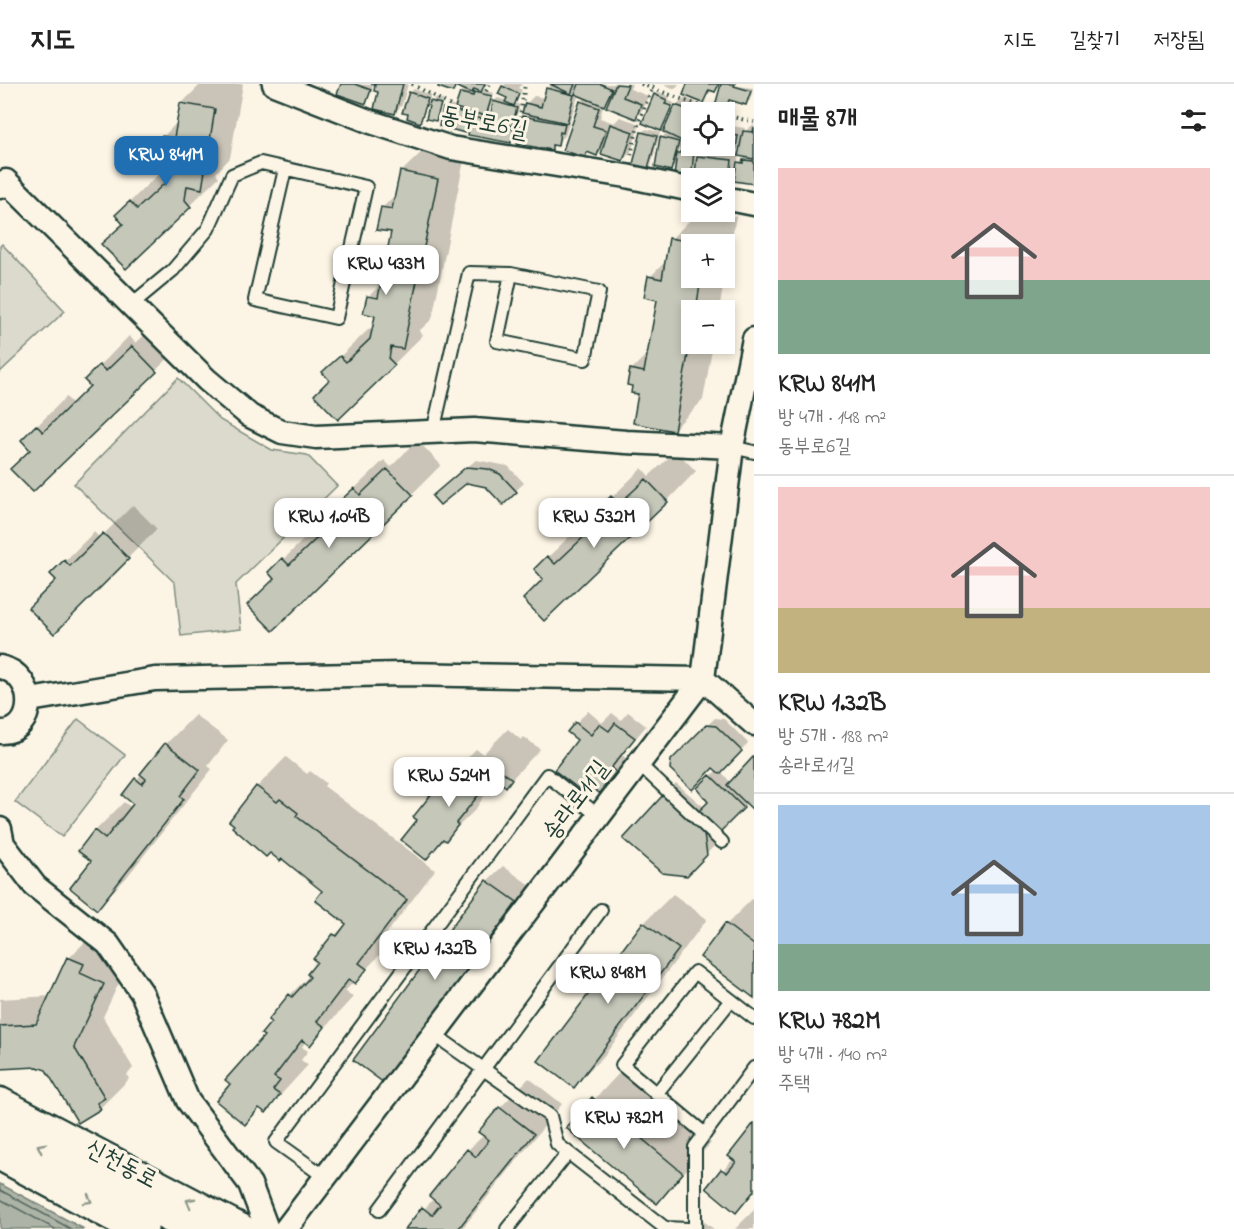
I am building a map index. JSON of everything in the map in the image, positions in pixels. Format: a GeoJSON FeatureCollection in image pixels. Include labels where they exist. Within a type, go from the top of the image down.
{"type":"FeatureCollection","features":[{"type":"Feature","properties":{"kind":"main road","name":"신천동로"},"geometry":{"type":"LineString","coordinates":[[0,1126],[196,1229]]}},
{"type":"Feature","properties":{"kind":"main road","name":"신천동로"},"geometry":{"type":"LineString","coordinates":[[0,1153],[141,1229]]}},
{"type":"Feature","properties":{"kind":"street","name":"동부로6길"},"geometry":{"type":"LineString","coordinates":[[273,84],[371,122],[451,148],[626,176],[681,188]]}},
{"type":"Feature","properties":{"kind":"street"},"geometry":{"type":"LineString","coordinates":[[2,181],[132,304],[207,380],[250,416],[282,432],[316,437],[474,430],[743,450]]}},
{"type":"Feature","properties":{"kind":"street"},"geometry":{"type":"LineString","coordinates":[[735,200],[754,204]]}},
{"type":"Feature","properties":{"kind":"street","name":"송라로11길"},"geometry":{"type":"LineString","coordinates":[[286,1229],[703,679],[743,450],[754,339]]}},
{"type":"Feature","properties":{"kind":"street"},"geometry":{"type":"LineString","coordinates":[[0,667],[13,671],[21,678],[30,700],[23,718],[16,727],[0,732]]}},
{"type":"Feature","properties":{"kind":"street"},"geometry":{"type":"LineString","coordinates":[[30,700],[155,679],[402,674],[703,679],[754,724]]}},
{"type":"Feature","properties":{"kind":"street"},"geometry":{"type":"LineString","coordinates":[[0,829],[3,844],[35,886],[108,944],[142,993],[188,1101],[250,1184],[267,1229]]}},
{"type":"Feature","properties":{"kind":"street","name":"신천동로"},"geometry":{"type":"LineString","coordinates":[[0,1102],[242,1229]]}},
{"type":"Feature","properties":{"kind":"lane"},"geometry":{"type":"LineString","coordinates":[[132,304],[173,270],[208,229],[232,175],[261,163],[366,187],[336,318],[255,300],[285,169]]}},
{"type":"Feature","properties":{"kind":"lane"},"geometry":{"type":"LineString","coordinates":[[433,432],[469,273],[512,274],[599,292],[585,359],[497,341],[512,274]]}},
{"type":"Feature","properties":{"kind":"lane"},"geometry":{"type":"LineString","coordinates":[[639,764],[722,842]]}},
{"type":"Feature","properties":{"kind":"lane"},"geometry":{"type":"LineString","coordinates":[[325,1177],[276,1142],[547,775],[600,817]]}},
{"type":"Feature","properties":{"kind":"lane"},"geometry":{"type":"LineString","coordinates":[[380,1210],[601,910]]}},
{"type":"Feature","properties":{"kind":"lane"},"geometry":{"type":"LineString","coordinates":[[705,1134],[622,1065],[695,972],[754,1018]]}},
{"type":"Feature","properties":{"kind":"lane"},"geometry":{"type":"LineString","coordinates":[[656,1094],[731,1000]]}},
{"type":"Feature","properties":{"kind":"lane"},"geometry":{"type":"LineString","coordinates":[[435,1035],[550,1116],[557,1144],[665,1228],[688,1229]]}},
{"type":"Feature","properties":{"kind":"lane"},"geometry":{"type":"LineString","coordinates":[[695,1229],[695,1147],[754,1068]]}},
{"type":"Feature","properties":{"kind":"lane"},"geometry":{"type":"LineString","coordinates":[[507,1229],[568,1153]]}},
{"type":"Feature","properties":{"kind":"path"},"geometry":{"type":"LineString","coordinates":[[412,84],[451,106]]}},
{"type":"Feature","properties":{"kind":"path"},"geometry":{"type":"LineString","coordinates":[[486,91],[490,84]]}},
{"type":"Feature","properties":{"kind":"path"},"geometry":{"type":"LineString","coordinates":[[514,158],[522,91],[525,84]]}},
{"type":"Feature","properties":{"kind":"path"},"geometry":{"type":"LineString","coordinates":[[641,84],[653,86],[692,102]]}},
{"type":"Feature","properties":{"kind":"path"},"geometry":{"type":"LineString","coordinates":[[626,176],[639,121],[653,86]]}},
{"type":"Feature","properties":{"kind":"path"},"geometry":{"type":"LineString","coordinates":[[735,118],[754,122]]}},
{"type":"Feature","properties":{"kind":"shaded area"},"geometry":{"type":"Polygon","coordinates":[[[2,244],[65,311],[0,372],[0,246],[2,244]]]}},
{"type":"Feature","properties":{"kind":"shaded area"},"geometry":{"type":"Polygon","coordinates":[[[178,378],[220,420],[272,450],[307,455],[337,486],[236,584],[241,629],[181,636],[175,583],[74,484],[178,378]]]}},
{"type":"Feature","properties":{"kind":"shaded area"},"geometry":{"type":"Polygon","coordinates":[[[78,719],[125,755],[62,837],[15,802],[78,719]]]}},
{"type":"Feature","properties":{"kind":"water"},"geometry":{"type":"Polygon","coordinates":[[[0,1184],[84,1229],[0,1229],[0,1184]]]}},
{"type":"Feature","properties":{"kind":"building"},"geometry":{"type":"Polygon","coordinates":[[[341,84],[355,84],[371,90],[366,104],[337,94],[341,84]]]}},
{"type":"Feature","properties":{"kind":"building"},"geometry":{"type":"Polygon","coordinates":[[[371,84],[403,84],[395,114],[374,109],[378,92],[374,91],[375,85],[371,84]]]}},
{"type":"Feature","properties":{"kind":"building"},"geometry":{"type":"Polygon","coordinates":[[[439,84],[456,84],[453,92],[438,87],[439,84]]]}},
{"type":"Feature","properties":{"kind":"building"},"geometry":{"type":"Polygon","coordinates":[[[458,84],[485,84],[481,92],[474,89],[472,93],[457,87],[458,84]]]}},
{"type":"Feature","properties":{"kind":"building"},"geometry":{"type":"Polygon","coordinates":[[[550,84],[575,84],[571,94],[550,84]]]}},
{"type":"Feature","properties":{"kind":"building"},"geometry":{"type":"Polygon","coordinates":[[[579,84],[601,84],[612,89],[604,106],[575,94],[579,84]]]}},
{"type":"Feature","properties":{"kind":"building"},"geometry":{"type":"Polygon","coordinates":[[[616,84],[628,85],[623,97],[641,104],[636,119],[606,107],[616,84]]]}},
{"type":"Feature","properties":{"kind":"building"},"geometry":{"type":"Polygon","coordinates":[[[687,84],[719,84],[715,92],[709,90],[703,102],[683,95],[687,84]]]}},
{"type":"Feature","properties":{"kind":"building"},"geometry":{"type":"Polygon","coordinates":[[[721,84],[735,84],[734,86],[751,91],[746,105],[729,100],[728,102],[716,102],[721,84]]]}},
{"type":"Feature","properties":{"kind":"building"},"geometry":{"type":"Polygon","coordinates":[[[502,86],[519,94],[514,106],[505,102],[507,98],[498,94],[502,86]]]}},
{"type":"Feature","properties":{"kind":"building"},"geometry":{"type":"Polygon","coordinates":[[[546,88],[574,95],[567,123],[522,113],[525,103],[541,107],[546,88]]]}},
{"type":"Feature","properties":{"kind":"building"},"geometry":{"type":"Polygon","coordinates":[[[409,92],[428,99],[420,123],[407,118],[408,114],[402,113],[409,92]]]}},
{"type":"Feature","properties":{"kind":"building"},"geometry":{"type":"Polygon","coordinates":[[[474,92],[492,96],[486,116],[455,108],[460,93],[473,96],[474,92]]]}},
{"type":"Feature","properties":{"kind":"building"},"geometry":{"type":"Polygon","coordinates":[[[654,94],[667,100],[665,104],[672,106],[661,131],[642,123],[654,94]]]}},
{"type":"Feature","properties":{"kind":"building"},"geometry":{"type":"Polygon","coordinates":[[[430,101],[441,104],[436,121],[426,119],[430,101]]]}},
{"type":"Feature","properties":{"kind":"building"},"geometry":{"type":"Polygon","coordinates":[[[493,101],[517,108],[512,126],[490,120],[493,101]]]}},
{"type":"Feature","properties":{"kind":"building"},"geometry":{"type":"Polygon","coordinates":[[[580,101],[599,108],[593,126],[606,130],[597,156],[587,152],[585,158],[563,150],[580,101]]]}},
{"type":"Feature","properties":{"kind":"building"},"geometry":{"type":"Polygon","coordinates":[[[180,103],[215,109],[202,189],[187,186],[185,200],[191,207],[126,269],[101,244],[123,224],[115,215],[130,201],[137,209],[166,182],[170,157],[158,155],[162,136],[174,138],[180,103]]]}},
{"type":"Feature","properties":{"kind":"building"},"geometry":{"type":"Polygon","coordinates":[[[675,105],[681,107],[681,141],[663,132],[675,105]]]}},
{"type":"Feature","properties":{"kind":"building"},"geometry":{"type":"Polygon","coordinates":[[[443,108],[470,114],[465,133],[439,126],[443,108]]]}},
{"type":"Feature","properties":{"kind":"building"},"geometry":{"type":"Polygon","coordinates":[[[522,116],[565,124],[563,133],[560,132],[558,146],[552,145],[552,150],[517,144],[522,116]]]}},
{"type":"Feature","properties":{"kind":"building"},"geometry":{"type":"Polygon","coordinates":[[[471,117],[489,120],[489,124],[514,129],[511,143],[468,135],[471,117]]]}},
{"type":"Feature","properties":{"kind":"building"},"geometry":{"type":"Polygon","coordinates":[[[610,124],[633,132],[623,161],[601,154],[610,124]]]}},
{"type":"Feature","properties":{"kind":"building"},"geometry":{"type":"Polygon","coordinates":[[[754,127],[754,159],[738,156],[743,131],[753,132],[754,127]]]}},
{"type":"Feature","properties":{"kind":"building"},"geometry":{"type":"Polygon","coordinates":[[[641,132],[657,136],[647,172],[632,168],[641,132]]]}},
{"type":"Feature","properties":{"kind":"building"},"geometry":{"type":"Polygon","coordinates":[[[735,136],[738,136],[735,154],[735,136]]]}},
{"type":"Feature","properties":{"kind":"building"},"geometry":{"type":"Polygon","coordinates":[[[660,137],[679,142],[671,171],[655,167],[660,137]]]}},
{"type":"Feature","properties":{"kind":"building"},"geometry":{"type":"Polygon","coordinates":[[[677,153],[681,153],[681,156],[694,156],[692,168],[681,168],[681,177],[674,176],[677,153]]]}},
{"type":"Feature","properties":{"kind":"building"},"geometry":{"type":"Polygon","coordinates":[[[697,156],[732,160],[731,168],[696,168],[697,156]]]}},
{"type":"Feature","properties":{"kind":"building"},"geometry":{"type":"Polygon","coordinates":[[[743,160],[754,161],[754,184],[735,181],[737,162],[743,163],[743,160]]]}},
{"type":"Feature","properties":{"kind":"building"},"geometry":{"type":"Polygon","coordinates":[[[400,171],[438,179],[403,349],[391,347],[389,359],[395,365],[338,420],[314,395],[329,380],[322,372],[340,356],[346,362],[370,339],[375,316],[363,313],[367,296],[378,298],[391,232],[376,230],[381,207],[392,209],[400,171]]]}},
{"type":"Feature","properties":{"kind":"building"},"geometry":{"type":"Polygon","coordinates":[[[669,238],[681,240],[681,288],[699,288],[698,300],[681,300],[681,354],[688,354],[674,431],[633,423],[638,394],[631,393],[632,386],[627,385],[630,369],[644,372],[657,300],[644,297],[648,276],[662,279],[669,238]]]}},
{"type":"Feature","properties":{"kind":"building"},"geometry":{"type":"Polygon","coordinates":[[[132,346],[157,372],[33,492],[10,469],[30,450],[21,440],[36,425],[43,432],[90,386],[84,380],[99,365],[106,371],[132,346]]]}},
{"type":"Feature","properties":{"kind":"building"},"geometry":{"type":"Polygon","coordinates":[[[466,467],[488,469],[500,474],[517,492],[503,505],[486,487],[467,483],[440,505],[432,496],[466,467]]]}},
{"type":"Feature","properties":{"kind":"building"},"geometry":{"type":"Polygon","coordinates":[[[387,469],[413,495],[273,631],[247,605],[274,579],[268,572],[282,558],[289,565],[346,510],[339,502],[354,488],[360,495],[387,469]]]}},
{"type":"Feature","properties":{"kind":"building"},"geometry":{"type":"Polygon","coordinates":[[[646,479],[668,502],[544,621],[523,599],[543,579],[534,569],[547,556],[555,564],[604,518],[597,510],[611,496],[619,504],[646,479]]]}},
{"type":"Feature","properties":{"kind":"building"},"geometry":{"type":"Polygon","coordinates":[[[103,533],[129,559],[54,634],[28,608],[56,580],[50,574],[64,560],[70,566],[103,533]]]}},
{"type":"Feature","properties":{"kind":"building"},"geometry":{"type":"Polygon","coordinates":[[[575,722],[591,735],[599,724],[609,731],[615,723],[635,738],[611,768],[616,772],[599,793],[590,786],[584,793],[554,770],[577,740],[567,732],[575,722]]]}},
{"type":"Feature","properties":{"kind":"building"},"geometry":{"type":"Polygon","coordinates":[[[706,725],[716,726],[742,751],[720,774],[713,768],[692,790],[670,769],[671,760],[706,725]]]}},
{"type":"Feature","properties":{"kind":"building"},"geometry":{"type":"Polygon","coordinates":[[[165,743],[200,770],[180,796],[184,799],[97,910],[70,888],[91,861],[78,851],[94,830],[105,839],[133,804],[122,795],[135,778],[142,784],[146,779],[140,774],[165,743]]]}},
{"type":"Feature","properties":{"kind":"building"},"geometry":{"type":"Polygon","coordinates":[[[754,756],[754,810],[753,810],[727,785],[754,756]]]}},
{"type":"Feature","properties":{"kind":"building"},"geometry":{"type":"Polygon","coordinates":[[[478,758],[491,768],[493,765],[512,779],[506,787],[493,777],[456,823],[458,825],[446,841],[443,839],[426,860],[401,840],[417,820],[413,817],[445,777],[460,788],[457,783],[478,758]]]}},
{"type":"Feature","properties":{"kind":"building"},"geometry":{"type":"Polygon","coordinates":[[[710,775],[744,808],[720,832],[699,811],[708,802],[697,788],[710,775]]]}},
{"type":"Feature","properties":{"kind":"building"},"geometry":{"type":"Polygon","coordinates":[[[256,786],[277,802],[280,799],[298,813],[296,816],[407,900],[359,963],[367,969],[355,984],[349,979],[317,1021],[325,1027],[310,1046],[302,1040],[274,1077],[280,1081],[273,1090],[280,1095],[266,1113],[259,1108],[245,1125],[216,1101],[230,1084],[225,1080],[264,1036],[261,1034],[271,1022],[268,1020],[289,994],[292,997],[310,977],[307,974],[317,962],[313,959],[333,934],[337,936],[346,924],[315,900],[322,891],[282,859],[280,861],[270,853],[266,857],[232,827],[234,825],[229,821],[256,786]]]}},
{"type":"Feature","properties":{"kind":"building"},"geometry":{"type":"Polygon","coordinates":[[[664,794],[703,828],[707,855],[687,876],[662,873],[623,839],[664,794]]]}},
{"type":"Feature","properties":{"kind":"building"},"geometry":{"type":"Polygon","coordinates":[[[486,880],[517,902],[384,1083],[353,1060],[486,880]]]}},
{"type":"Feature","properties":{"kind":"building"},"geometry":{"type":"Polygon","coordinates":[[[643,922],[679,949],[574,1088],[538,1061],[643,922]]]}},
{"type":"Feature","properties":{"kind":"building"},"geometry":{"type":"Polygon","coordinates":[[[725,923],[754,945],[754,998],[700,957],[725,923]]]}},
{"type":"Feature","properties":{"kind":"building"},"geometry":{"type":"Polygon","coordinates":[[[67,957],[84,964],[80,973],[104,984],[74,1047],[105,1098],[97,1103],[101,1109],[78,1123],[46,1070],[37,1067],[0,1069],[0,1026],[36,1024],[67,957]]]}},
{"type":"Feature","properties":{"kind":"building"},"geometry":{"type":"Polygon","coordinates":[[[592,1097],[683,1173],[657,1204],[566,1128],[592,1097]]]}},
{"type":"Feature","properties":{"kind":"building"},"geometry":{"type":"Polygon","coordinates":[[[499,1107],[534,1134],[458,1229],[405,1229],[422,1207],[432,1215],[440,1205],[429,1196],[467,1149],[476,1157],[489,1140],[478,1132],[499,1107]]]}},
{"type":"Feature","properties":{"kind":"building"},"geometry":{"type":"Polygon","coordinates":[[[754,1123],[754,1191],[736,1213],[706,1188],[721,1169],[727,1173],[736,1162],[728,1156],[754,1123]]]}}]}
